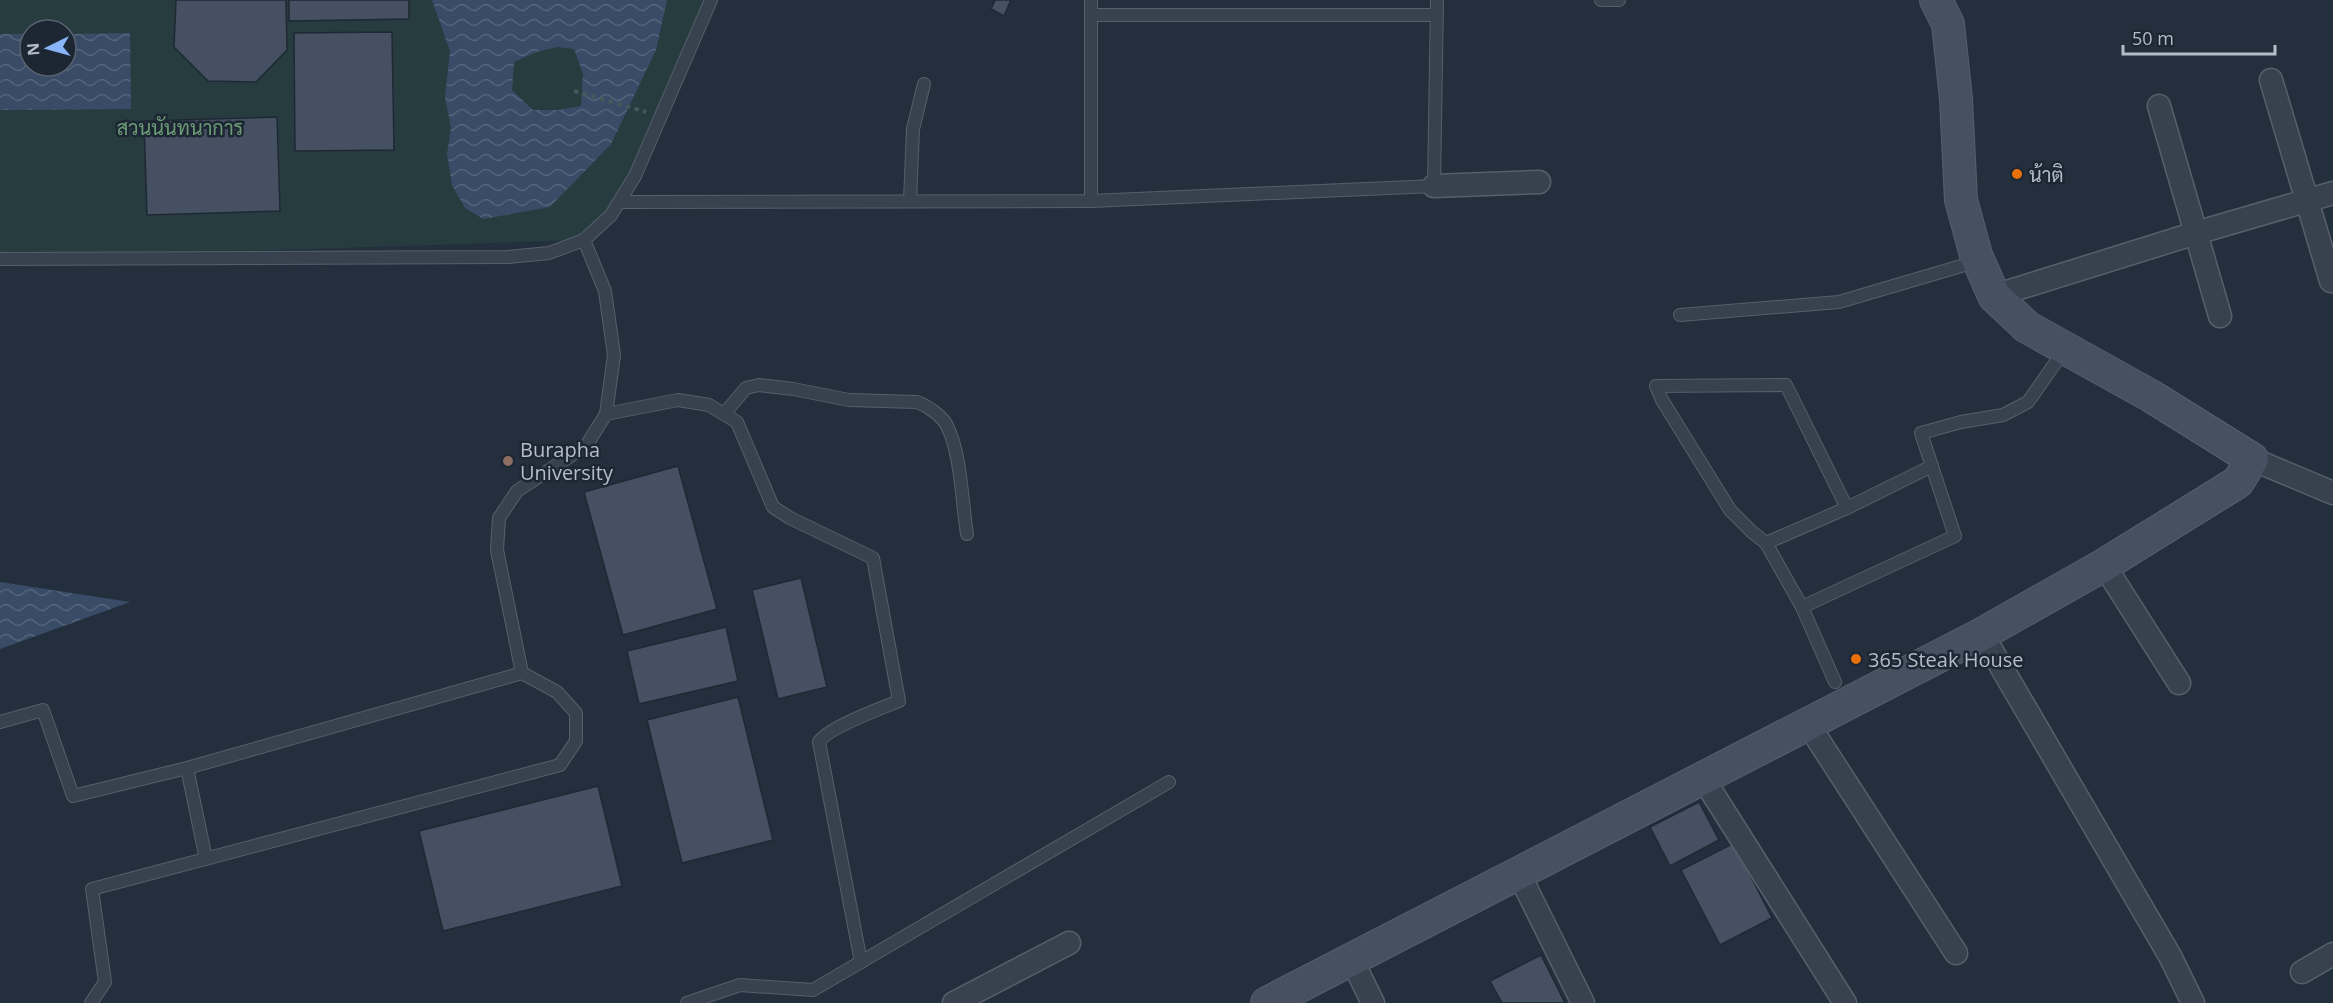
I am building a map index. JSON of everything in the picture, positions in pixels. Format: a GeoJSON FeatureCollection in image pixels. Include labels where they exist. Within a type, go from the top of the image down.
{"type":"FeatureCollection","features":[{"type":"Feature","properties":{"kind":"street"},"geometry":{"type":"LineString","coordinates":[[1936,0],[1948,24],[1956,99],[1961,200],[1979,261],[1994,296],[2027,327],[2151,396],[2252,459],[2333,493]]}},
{"type":"Feature","properties":{"kind":"street"},"geometry":{"type":"LineString","coordinates":[[2271,80],[2331,281]]}},
{"type":"Feature","properties":{"kind":"street"},"geometry":{"type":"LineString","coordinates":[[2159,106],[2220,316]]}},
{"type":"Feature","properties":{"kind":"street"},"geometry":{"type":"LineString","coordinates":[[1434,186],[1539,182]]}},
{"type":"Feature","properties":{"kind":"street"},"geometry":{"type":"LineString","coordinates":[[1994,296],[2333,193]]}},
{"type":"Feature","properties":{"kind":"street"},"geometry":{"type":"LineString","coordinates":[[1267,1003],[1982,634],[2104,565],[2238,482],[2252,459]]}},
{"type":"Feature","properties":{"kind":"street"},"geometry":{"type":"LineString","coordinates":[[2104,565],[2179,683]]}},
{"type":"Feature","properties":{"kind":"street"},"geometry":{"type":"LineString","coordinates":[[1982,634],[2170,956],[2193,1003]]}},
{"type":"Feature","properties":{"kind":"street"},"geometry":{"type":"LineString","coordinates":[[1808,724],[1956,953]]}},
{"type":"Feature","properties":{"kind":"street"},"geometry":{"type":"LineString","coordinates":[[1703,778],[1845,1003]]}},
{"type":"Feature","properties":{"kind":"street"},"geometry":{"type":"LineString","coordinates":[[1518,873],[1583,1003]]}},
{"type":"Feature","properties":{"kind":"street"},"geometry":{"type":"LineString","coordinates":[[954,1003],[1069,944]]}},
{"type":"Feature","properties":{"kind":"street"},"geometry":{"type":"LineString","coordinates":[[2302,972],[2333,954]]}},
{"type":"Feature","properties":{"kind":"street"},"geometry":{"type":"LineString","coordinates":[[1351,958],[1373,1003]]}},
{"type":"Feature","properties":{"kind":"lane"},"geometry":{"type":"LineString","coordinates":[[0,259],[508,257],[549,253],[584,240],[611,215],[620,202],[635,176],[711,0]]}},
{"type":"Feature","properties":{"kind":"lane"},"geometry":{"type":"LineString","coordinates":[[1091,0],[1091,201]]}},
{"type":"Feature","properties":{"kind":"lane"},"geometry":{"type":"LineString","coordinates":[[620,202],[1091,201],[1434,186],[1437,0]]}},
{"type":"Feature","properties":{"kind":"lane"},"geometry":{"type":"LineString","coordinates":[[1601,0],[1619,0]]}},
{"type":"Feature","properties":{"kind":"lane"},"geometry":{"type":"LineString","coordinates":[[1091,15],[1437,15]]}},
{"type":"Feature","properties":{"kind":"lane"},"geometry":{"type":"LineString","coordinates":[[910,201],[913,129],[924,84]]}},
{"type":"Feature","properties":{"kind":"lane"},"geometry":{"type":"LineString","coordinates":[[522,673],[497,550],[499,518],[517,491],[586,446],[606,414],[614,355],[605,291],[584,240]]}},
{"type":"Feature","properties":{"kind":"lane"},"geometry":{"type":"LineString","coordinates":[[1680,315],[1839,302],[1979,261]]}},
{"type":"Feature","properties":{"kind":"lane"},"geometry":{"type":"LineString","coordinates":[[1802,607],[1955,536],[1921,433],[1961,422],[2003,415],[2028,402],[2066,348]]}},
{"type":"Feature","properties":{"kind":"lane"},"geometry":{"type":"LineString","coordinates":[[724,414],[746,388],[759,385],[793,388],[849,400],[916,402],[927,405],[948,426],[955,452],[966,534]]}},
{"type":"Feature","properties":{"kind":"lane"},"geometry":{"type":"LineString","coordinates":[[1835,682],[1802,607],[1766,543],[1730,510],[1662,400],[1656,386],[1786,385],[1847,508]]}},
{"type":"Feature","properties":{"kind":"lane"},"geometry":{"type":"LineString","coordinates":[[606,414],[678,400],[710,405],[737,422],[773,507],[790,518],[873,558],[898,701],[841,727],[824,736],[819,742],[861,962]]}},
{"type":"Feature","properties":{"kind":"lane"},"geometry":{"type":"LineString","coordinates":[[1766,543],[1847,508],[1932,466]]}},
{"type":"Feature","properties":{"kind":"lane"},"geometry":{"type":"LineString","coordinates":[[0,722],[43,710],[73,796],[188,768],[522,673],[557,692],[576,713],[576,741],[560,765],[92,889],[105,982],[91,1003]]}},
{"type":"Feature","properties":{"kind":"lane"},"geometry":{"type":"LineString","coordinates":[[188,768],[206,859]]}},
{"type":"Feature","properties":{"kind":"lane"},"geometry":{"type":"LineString","coordinates":[[687,1003],[740,985],[813,990],[1169,782]]}},
{"type":"Feature","properties":{"kind":"path"},"geometry":{"type":"LineString","coordinates":[[574,91],[633,107]]}},
{"type":"Feature","properties":{"kind":"green space","name":"สวนนันทนาการ"},"geometry":{"type":"Polygon","coordinates":[[[0,0],[711,0],[635,176],[584,240],[0,259],[0,0]]]}},
{"type":"Feature","properties":{"kind":"water"},"geometry":{"type":"Polygon","coordinates":[[[432,0],[667,0],[656,50],[611,144],[550,207],[483,219],[465,208],[452,185],[447,154],[451,128],[445,97],[450,51],[432,0]],[[557,47],[537,52],[514,62],[512,90],[533,110],[559,110],[581,106],[583,74],[574,49],[557,47]]]}},
{"type":"Feature","properties":{"kind":"water"},"geometry":{"type":"Polygon","coordinates":[[[130,33],[131,109],[0,110],[0,34],[18,34],[18,78],[78,78],[78,34],[130,33]]]}},
{"type":"Feature","properties":{"kind":"water"},"geometry":{"type":"Polygon","coordinates":[[[0,582],[130,602],[0,649],[0,582]]]}},
{"type":"Feature","properties":{"kind":"building"},"geometry":{"type":"Polygon","coordinates":[[[176,0],[286,0],[287,50],[256,82],[208,81],[174,47],[176,0]]]}},
{"type":"Feature","properties":{"kind":"building"},"geometry":{"type":"Polygon","coordinates":[[[289,0],[409,0],[409,19],[289,21],[289,0]]]}},
{"type":"Feature","properties":{"kind":"building"},"geometry":{"type":"Polygon","coordinates":[[[995,0],[1011,0],[1004,16],[991,9],[995,0]]]}},
{"type":"Feature","properties":{"kind":"building"},"geometry":{"type":"Polygon","coordinates":[[[392,32],[394,150],[295,151],[294,33],[392,32]]]}},
{"type":"Feature","properties":{"kind":"building"},"geometry":{"type":"Polygon","coordinates":[[[277,117],[280,211],[147,215],[144,121],[277,117]]]}},
{"type":"Feature","properties":{"kind":"building"},"geometry":{"type":"Polygon","coordinates":[[[678,466],[717,609],[623,635],[584,492],[678,466]]]}},
{"type":"Feature","properties":{"kind":"building"},"geometry":{"type":"Polygon","coordinates":[[[801,578],[827,687],[778,699],[752,590],[801,578]]]}},
{"type":"Feature","properties":{"kind":"building"},"geometry":{"type":"Polygon","coordinates":[[[726,627],[738,681],[639,704],[627,651],[726,627]]]}},
{"type":"Feature","properties":{"kind":"building"},"geometry":{"type":"Polygon","coordinates":[[[738,697],[773,840],[682,863],[647,720],[738,697]]]}},
{"type":"Feature","properties":{"kind":"building"},"geometry":{"type":"Polygon","coordinates":[[[598,786],[622,886],[443,931],[419,831],[598,786]]]}},
{"type":"Feature","properties":{"kind":"building"},"geometry":{"type":"Polygon","coordinates":[[[1699,802],[1719,840],[1670,866],[1650,827],[1699,802]]]}},
{"type":"Feature","properties":{"kind":"building"},"geometry":{"type":"Polygon","coordinates":[[[1734,843],[1772,918],[1720,945],[1681,870],[1734,843]]]}},
{"type":"Feature","properties":{"kind":"building"},"geometry":{"type":"Polygon","coordinates":[[[1541,955],[1565,1003],[1502,1003],[1490,981],[1541,955]]]}},
{"type":"Feature","properties":{"kind":"place","name":"น้าติ"},"geometry":{"type":"Point","coordinates":[2017,174]}},
{"type":"Feature","properties":{"kind":"place","name":"Burapha University"},"geometry":{"type":"Point","coordinates":[508,461]}},
{"type":"Feature","properties":{"kind":"place","name":"365 Steak House"},"geometry":{"type":"Point","coordinates":[1856,659]}}]}
